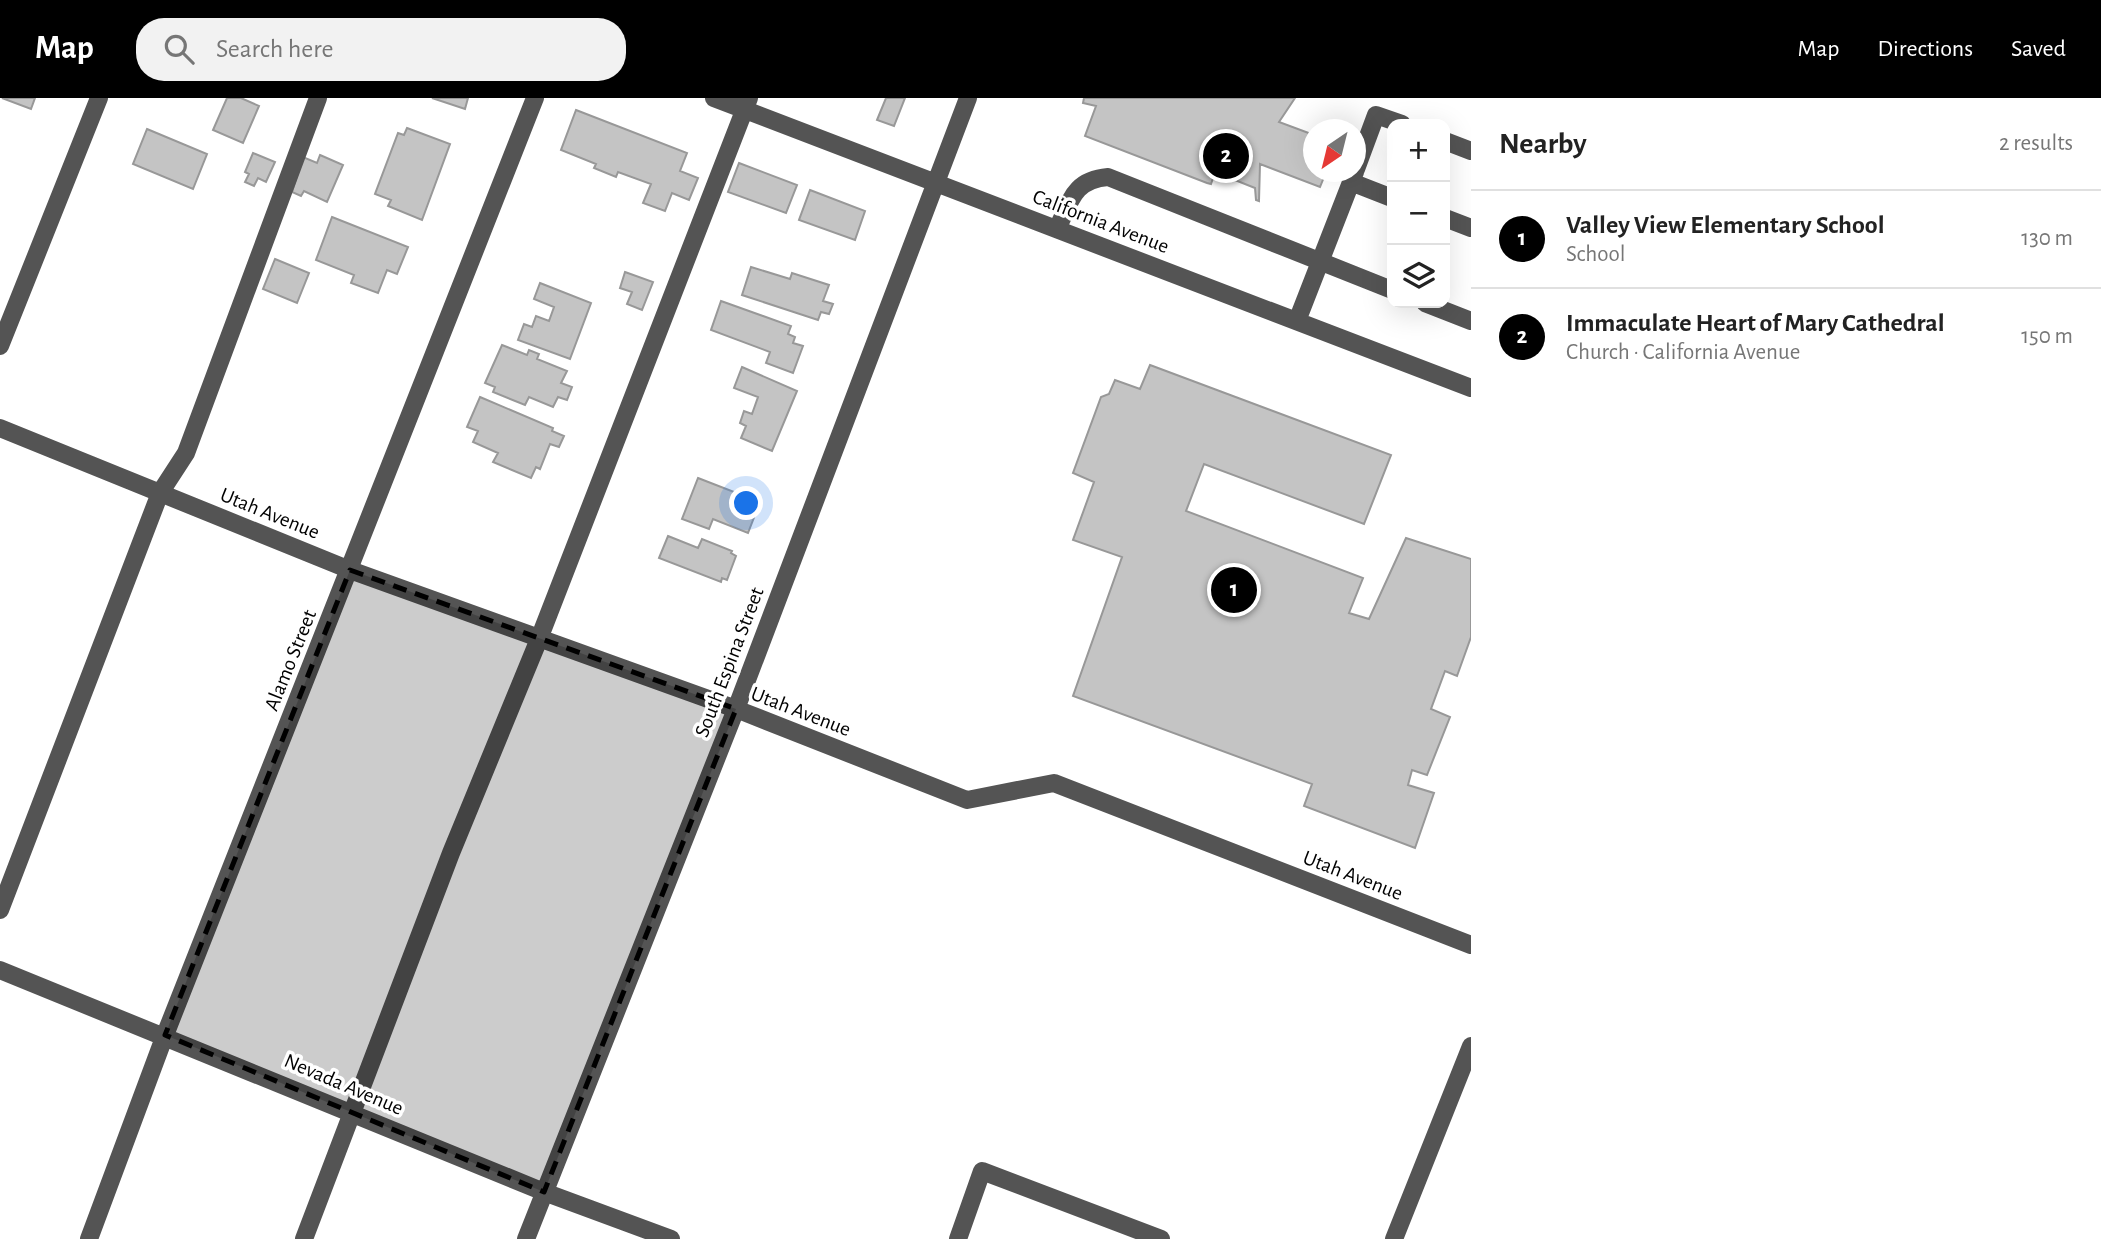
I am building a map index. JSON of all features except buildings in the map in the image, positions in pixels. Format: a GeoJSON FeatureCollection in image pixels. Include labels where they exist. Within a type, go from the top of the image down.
{"type":"FeatureCollection","features":[{"type":"Feature","properties":{"kind":"street"},"geometry":{"type":"LineString","coordinates":[[0,346],[99,98]]}},
{"type":"Feature","properties":{"kind":"street"},"geometry":{"type":"LineString","coordinates":[[0,910],[160,493],[186,453],[318,98]]}},
{"type":"Feature","properties":{"kind":"street","name":"Alamo Street"},"geometry":{"type":"LineString","coordinates":[[89,1239],[165,1035],[535,98]]}},
{"type":"Feature","properties":{"kind":"street","name":"California Avenue"},"geometry":{"type":"LineString","coordinates":[[713,98],[746,104],[935,182],[1471,388]]}},
{"type":"Feature","properties":{"kind":"street","name":"South Espina Street"},"geometry":{"type":"LineString","coordinates":[[526,1239],[736,709],[968,98]]}},
{"type":"Feature","properties":{"kind":"street"},"geometry":{"type":"LineString","coordinates":[[304,1239],[451,853],[539,639],[746,104]]}},
{"type":"Feature","properties":{"kind":"street"},"geometry":{"type":"LineString","coordinates":[[1366,142],[1376,115],[1388,119]]}},
{"type":"Feature","properties":{"kind":"street"},"geometry":{"type":"LineString","coordinates":[[1450,143],[1471,150]]}},
{"type":"Feature","properties":{"kind":"street"},"geometry":{"type":"LineString","coordinates":[[1057,229],[1078,187],[1094,178],[1108,177],[1387,288]]}},
{"type":"Feature","properties":{"kind":"street"},"geometry":{"type":"LineString","coordinates":[[1297,321],[1351,182]]}},
{"type":"Feature","properties":{"kind":"street"},"geometry":{"type":"LineString","coordinates":[[1366,182],[1387,195]]}},
{"type":"Feature","properties":{"kind":"street"},"geometry":{"type":"LineString","coordinates":[[1450,220],[1471,228]]}},
{"type":"Feature","properties":{"kind":"street"},"geometry":{"type":"LineString","coordinates":[[1438,308],[1471,321]]}},
{"type":"Feature","properties":{"kind":"street","name":"Utah Avenue"},"geometry":{"type":"LineString","coordinates":[[0,428],[350,570],[736,709],[967,800],[1054,783],[1471,945]]}},
{"type":"Feature","properties":{"kind":"street","name":"Nevada Avenue"},"geometry":{"type":"LineString","coordinates":[[0,970],[165,1035],[544,1192],[671,1239]]}},
{"type":"Feature","properties":{"kind":"street"},"geometry":{"type":"LineString","coordinates":[[1394,1239],[1471,1046]]}},
{"type":"Feature","properties":{"kind":"street"},"geometry":{"type":"LineString","coordinates":[[958,1239],[982,1171],[1160,1239]]}},
{"type":"Feature","properties":{"kind":"highlighted area"},"geometry":{"type":"Polygon","coordinates":[[[350,570],[736,709],[544,1192],[165,1035],[350,570]]]}},
{"type":"Feature","properties":{"kind":"place","name":"Immaculate Heart of Mary Cathedral"},"geometry":{"type":"Point","coordinates":[1226,156]}},
{"type":"Feature","properties":{"kind":"place","name":"Valley View Elementary School"},"geometry":{"type":"Point","coordinates":[1234,590]}}]}
